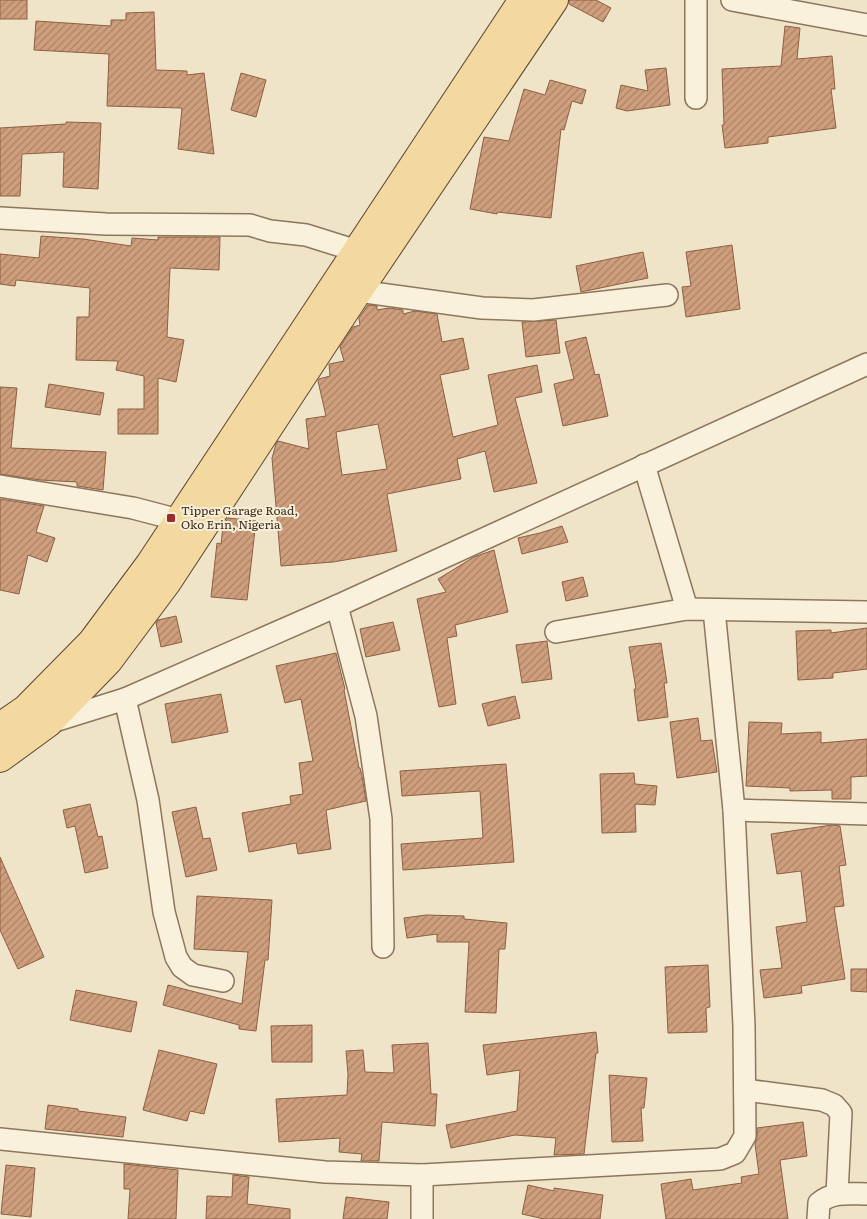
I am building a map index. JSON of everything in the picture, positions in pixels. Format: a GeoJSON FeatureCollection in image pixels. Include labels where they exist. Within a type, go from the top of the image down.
{"type":"FeatureCollection","features":[{"type":"Feature","properties":{"kind":"main road"},"geometry":{"type":"LineString","coordinates":[[0,758],[37,716],[150,564],[523,0]]}},
{"type":"Feature","properties":{"kind":"main road"},"geometry":{"type":"LineString","coordinates":[[0,727],[37,716],[108,662],[167,582],[358,291],[554,0]]}},
{"type":"Feature","properties":{"kind":"street"},"geometry":{"type":"LineString","coordinates":[[696,0],[696,98]]}},
{"type":"Feature","properties":{"kind":"street"},"geometry":{"type":"LineString","coordinates":[[732,0],[867,25]]}},
{"type":"Feature","properties":{"kind":"street"},"geometry":{"type":"LineString","coordinates":[[0,218],[106,224],[250,225],[270,231],[306,235],[357,251]]}},
{"type":"Feature","properties":{"kind":"street"},"geometry":{"type":"LineString","coordinates":[[358,291],[482,308],[533,310],[667,295]]}},
{"type":"Feature","properties":{"kind":"street"},"geometry":{"type":"LineString","coordinates":[[37,716],[125,699],[338,606],[867,364]]}},
{"type":"Feature","properties":{"kind":"street"},"geometry":{"type":"LineString","coordinates":[[644,465],[687,609]]}},
{"type":"Feature","properties":{"kind":"street"},"geometry":{"type":"LineString","coordinates":[[0,486],[132,508],[179,520]]}},
{"type":"Feature","properties":{"kind":"street"},"geometry":{"type":"LineString","coordinates":[[338,606],[366,716],[381,819],[383,947]]}},
{"type":"Feature","properties":{"kind":"street"},"geometry":{"type":"LineString","coordinates":[[556,632],[687,609],[867,612]]}},
{"type":"Feature","properties":{"kind":"street"},"geometry":{"type":"LineString","coordinates":[[0,1139],[325,1172],[422,1175],[720,1159],[735,1153],[745,1136],[744,1026],[734,810],[714,610]]}},
{"type":"Feature","properties":{"kind":"street"},"geometry":{"type":"LineString","coordinates":[[125,699],[148,800],[164,912],[176,957],[182,967],[193,975],[223,981]]}},
{"type":"Feature","properties":{"kind":"street"},"geometry":{"type":"LineString","coordinates":[[734,810],[867,814]]}},
{"type":"Feature","properties":{"kind":"street"},"geometry":{"type":"LineString","coordinates":[[744,1090],[822,1100],[834,1105],[841,1113],[837,1194]]}},
{"type":"Feature","properties":{"kind":"street"},"geometry":{"type":"LineString","coordinates":[[422,1175],[422,1219]]}},
{"type":"Feature","properties":{"kind":"street"},"geometry":{"type":"LineString","coordinates":[[818,1219],[819,1203],[826,1197],[837,1194],[867,1194]]}},
{"type":"Feature","properties":{"kind":"building"},"geometry":{"type":"Polygon","coordinates":[[[0,0],[27,0],[27,19],[0,19],[0,0]]]}},
{"type":"Feature","properties":{"kind":"building"},"geometry":{"type":"Polygon","coordinates":[[[569,0],[596,0],[611,8],[603,22],[569,4],[569,0]]]}},
{"type":"Feature","properties":{"kind":"building"},"geometry":{"type":"Polygon","coordinates":[[[154,12],[156,70],[187,71],[187,75],[204,73],[214,154],[178,149],[182,108],[107,106],[109,54],[34,50],[36,21],[111,26],[111,20],[126,20],[126,13],[154,12]]]}},
{"type":"Feature","properties":{"kind":"building"},"geometry":{"type":"Polygon","coordinates":[[[785,26],[800,28],[797,59],[832,56],[835,89],[831,89],[836,128],[768,137],[768,143],[725,148],[722,125],[724,125],[722,69],[781,66],[785,26]]]}},
{"type":"Feature","properties":{"kind":"building"},"geometry":{"type":"Polygon","coordinates":[[[666,68],[670,105],[627,111],[616,108],[621,85],[648,91],[645,70],[666,68]]]}},
{"type":"Feature","properties":{"kind":"building"},"geometry":{"type":"Polygon","coordinates":[[[241,73],[266,80],[256,117],[231,110],[241,73]]]}},
{"type":"Feature","properties":{"kind":"building"},"geometry":{"type":"Polygon","coordinates":[[[550,80],[586,90],[582,104],[572,101],[564,130],[561,129],[551,218],[497,212],[497,214],[470,209],[484,137],[509,141],[524,89],[545,95],[550,80]]]}},
{"type":"Feature","properties":{"kind":"building"},"geometry":{"type":"Polygon","coordinates":[[[66,122],[101,123],[98,189],[63,187],[64,152],[22,154],[20,196],[0,196],[0,128],[66,124],[66,122]]]}},
{"type":"Feature","properties":{"kind":"building"},"geometry":{"type":"Polygon","coordinates":[[[41,236],[83,239],[131,246],[132,238],[158,240],[158,237],[220,237],[219,270],[170,268],[167,337],[184,340],[176,382],[158,378],[158,434],[118,434],[118,409],[144,409],[144,376],[116,370],[118,361],[76,360],[77,317],[89,317],[90,288],[16,280],[15,286],[0,284],[0,254],[39,258],[41,236]]]}},
{"type":"Feature","properties":{"kind":"building"},"geometry":{"type":"Polygon","coordinates":[[[732,245],[740,309],[686,317],[682,287],[691,286],[686,252],[732,245]]]}},
{"type":"Feature","properties":{"kind":"building"},"geometry":{"type":"Polygon","coordinates":[[[643,252],[648,278],[581,292],[576,266],[643,252]]]}},
{"type":"Feature","properties":{"kind":"building"},"geometry":{"type":"Polygon","coordinates":[[[368,305],[377,306],[377,310],[389,308],[403,310],[403,314],[415,311],[437,314],[442,342],[463,338],[469,369],[440,375],[453,437],[498,425],[488,375],[537,365],[542,392],[515,398],[537,483],[494,492],[485,451],[457,459],[461,479],[387,494],[397,551],[333,562],[281,566],[272,458],[276,444],[278,441],[309,449],[306,419],[326,416],[318,381],[330,376],[329,364],[344,361],[340,347],[353,327],[360,325],[359,318],[368,305]],[[378,424],[336,432],[342,475],[387,469],[378,424]]]}},
{"type":"Feature","properties":{"kind":"building"},"geometry":{"type":"Polygon","coordinates":[[[556,320],[560,353],[526,357],[522,322],[556,320]]]}},
{"type":"Feature","properties":{"kind":"building"},"geometry":{"type":"Polygon","coordinates":[[[586,337],[595,375],[599,374],[608,416],[563,426],[554,384],[574,379],[565,342],[586,337]]]}},
{"type":"Feature","properties":{"kind":"building"},"geometry":{"type":"Polygon","coordinates":[[[49,384],[104,393],[100,415],[45,407],[49,384]]]}},
{"type":"Feature","properties":{"kind":"building"},"geometry":{"type":"Polygon","coordinates":[[[0,387],[17,388],[11,448],[106,452],[103,490],[77,486],[77,482],[40,480],[0,474],[0,387]]]}},
{"type":"Feature","properties":{"kind":"building"},"geometry":{"type":"Polygon","coordinates":[[[0,499],[44,506],[36,532],[55,538],[47,562],[28,555],[19,594],[0,590],[0,499]]]}},
{"type":"Feature","properties":{"kind":"building"},"geometry":{"type":"Polygon","coordinates":[[[228,518],[256,521],[247,600],[211,597],[217,543],[221,544],[223,526],[228,518]]]}},
{"type":"Feature","properties":{"kind":"building"},"geometry":{"type":"Polygon","coordinates":[[[562,526],[568,542],[522,554],[518,538],[562,526]]]}},
{"type":"Feature","properties":{"kind":"building"},"geometry":{"type":"Polygon","coordinates":[[[494,550],[508,612],[455,625],[457,636],[447,638],[456,704],[439,707],[417,599],[446,592],[438,579],[474,557],[494,550]]]}},
{"type":"Feature","properties":{"kind":"building"},"geometry":{"type":"Polygon","coordinates":[[[583,577],[588,596],[566,601],[562,582],[583,577]]]}},
{"type":"Feature","properties":{"kind":"building"},"geometry":{"type":"Polygon","coordinates":[[[176,616],[182,642],[161,647],[156,623],[158,620],[176,616]]]}},
{"type":"Feature","properties":{"kind":"building"},"geometry":{"type":"Polygon","coordinates":[[[393,622],[400,650],[366,657],[360,629],[393,622]]]}},
{"type":"Feature","properties":{"kind":"building"},"geometry":{"type":"Polygon","coordinates":[[[867,628],[867,669],[833,673],[833,678],[798,680],[796,631],[831,630],[831,633],[867,628]]]}},
{"type":"Feature","properties":{"kind":"building"},"geometry":{"type":"Polygon","coordinates":[[[547,641],[552,679],[522,683],[516,645],[547,641]]]}},
{"type":"Feature","properties":{"kind":"building"},"geometry":{"type":"Polygon","coordinates":[[[661,643],[667,683],[664,683],[668,717],[638,721],[634,689],[636,689],[629,647],[661,643]]]}},
{"type":"Feature","properties":{"kind":"building"},"geometry":{"type":"Polygon","coordinates":[[[336,653],[345,689],[366,801],[326,810],[331,849],[298,854],[296,843],[249,852],[242,813],[291,804],[290,796],[303,794],[299,763],[313,761],[301,699],[285,703],[276,666],[336,653]]]}},
{"type":"Feature","properties":{"kind":"building"},"geometry":{"type":"Polygon","coordinates":[[[221,694],[228,732],[172,743],[165,704],[221,694]]]}},
{"type":"Feature","properties":{"kind":"building"},"geometry":{"type":"Polygon","coordinates":[[[515,696],[520,718],[488,726],[482,704],[515,696]]]}},
{"type":"Feature","properties":{"kind":"building"},"geometry":{"type":"Polygon","coordinates":[[[698,718],[701,741],[712,740],[717,772],[677,778],[670,722],[698,718]]]}},
{"type":"Feature","properties":{"kind":"building"},"geometry":{"type":"Polygon","coordinates":[[[749,722],[782,723],[781,734],[821,732],[821,743],[867,739],[867,776],[851,777],[851,799],[832,799],[832,790],[790,791],[790,788],[746,786],[749,722]]]}},
{"type":"Feature","properties":{"kind":"building"},"geometry":{"type":"Polygon","coordinates":[[[506,764],[514,862],[403,870],[401,844],[483,838],[480,791],[402,796],[400,771],[506,764]]]}},
{"type":"Feature","properties":{"kind":"building"},"geometry":{"type":"Polygon","coordinates":[[[634,773],[635,784],[657,786],[655,805],[635,804],[636,832],[602,833],[600,774],[634,773]]]}},
{"type":"Feature","properties":{"kind":"building"},"geometry":{"type":"Polygon","coordinates":[[[90,804],[98,837],[102,836],[108,868],[85,873],[75,826],[67,828],[63,810],[90,804]]]}},
{"type":"Feature","properties":{"kind":"building"},"geometry":{"type":"Polygon","coordinates":[[[196,807],[203,839],[210,838],[217,870],[186,877],[172,812],[196,807]]]}},
{"type":"Feature","properties":{"kind":"building"},"geometry":{"type":"Polygon","coordinates":[[[832,825],[840,826],[846,865],[839,866],[844,906],[834,907],[845,979],[801,986],[802,993],[764,998],[760,970],[782,968],[776,927],[807,922],[801,871],[777,874],[771,834],[832,825]]]}},
{"type":"Feature","properties":{"kind":"building"},"geometry":{"type":"Polygon","coordinates":[[[0,857],[44,957],[18,969],[0,930],[0,857]]]}},
{"type":"Feature","properties":{"kind":"building"},"geometry":{"type":"Polygon","coordinates":[[[197,896],[272,900],[268,960],[265,960],[256,1031],[239,1029],[239,1025],[163,1005],[168,985],[242,1004],[248,952],[194,949],[197,896]]]}},
{"type":"Feature","properties":{"kind":"building"},"geometry":{"type":"Polygon","coordinates":[[[426,915],[464,916],[464,919],[507,923],[505,949],[499,949],[496,1013],[465,1012],[469,942],[437,942],[437,934],[407,938],[404,918],[426,915]]]}},
{"type":"Feature","properties":{"kind":"building"},"geometry":{"type":"Polygon","coordinates":[[[708,965],[710,1007],[706,1008],[707,1032],[668,1033],[665,967],[708,965]]]}},
{"type":"Feature","properties":{"kind":"building"},"geometry":{"type":"Polygon","coordinates":[[[851,969],[867,969],[867,992],[851,991],[851,969]]]}},
{"type":"Feature","properties":{"kind":"building"},"geometry":{"type":"Polygon","coordinates":[[[76,990],[137,1002],[131,1032],[70,1020],[76,990]]]}},
{"type":"Feature","properties":{"kind":"building"},"geometry":{"type":"Polygon","coordinates":[[[312,1025],[312,1062],[272,1062],[271,1026],[312,1025]]]}},
{"type":"Feature","properties":{"kind":"building"},"geometry":{"type":"Polygon","coordinates":[[[596,1032],[598,1053],[596,1053],[584,1154],[554,1155],[556,1138],[515,1135],[451,1148],[446,1125],[517,1111],[520,1070],[487,1075],[483,1045],[596,1032]]]}},
{"type":"Feature","properties":{"kind":"building"},"geometry":{"type":"Polygon","coordinates":[[[428,1043],[431,1094],[437,1094],[435,1126],[382,1122],[379,1161],[361,1161],[362,1154],[339,1152],[340,1138],[279,1142],[276,1099],[347,1095],[346,1051],[363,1050],[365,1072],[394,1073],[392,1045],[428,1043]]]}},
{"type":"Feature","properties":{"kind":"building"},"geometry":{"type":"Polygon","coordinates":[[[159,1050],[217,1064],[204,1114],[190,1111],[187,1121],[143,1110],[159,1050]]]}},
{"type":"Feature","properties":{"kind":"building"},"geometry":{"type":"Polygon","coordinates":[[[609,1075],[647,1078],[644,1108],[641,1108],[643,1141],[612,1142],[609,1075]]]}},
{"type":"Feature","properties":{"kind":"building"},"geometry":{"type":"Polygon","coordinates":[[[48,1105],[126,1117],[123,1137],[45,1129],[48,1105]]]}},
{"type":"Feature","properties":{"kind":"building"},"geometry":{"type":"Polygon","coordinates":[[[803,1122],[807,1156],[780,1160],[788,1219],[666,1219],[661,1184],[691,1179],[693,1190],[742,1183],[741,1177],[759,1174],[755,1144],[757,1128],[803,1122]]]}},
{"type":"Feature","properties":{"kind":"building"},"geometry":{"type":"Polygon","coordinates":[[[124,1164],[178,1170],[176,1219],[128,1219],[130,1189],[124,1189],[124,1164]]]}},
{"type":"Feature","properties":{"kind":"building"},"geometry":{"type":"Polygon","coordinates":[[[6,1165],[35,1168],[31,1217],[1,1214],[6,1165]]]}},
{"type":"Feature","properties":{"kind":"building"},"geometry":{"type":"Polygon","coordinates":[[[233,1175],[249,1177],[247,1204],[290,1209],[290,1219],[206,1219],[207,1196],[232,1197],[233,1175]]]}},
{"type":"Feature","properties":{"kind":"building"},"geometry":{"type":"Polygon","coordinates":[[[528,1185],[554,1191],[554,1188],[603,1195],[600,1219],[544,1219],[522,1214],[528,1185]]]}},
{"type":"Feature","properties":{"kind":"building"},"geometry":{"type":"Polygon","coordinates":[[[346,1197],[389,1202],[387,1219],[343,1219],[346,1197]]]}},
{"type":"Feature","properties":{"kind":"place","name":"Tipper Garage Road, Oko Erin, Nigeria"},"geometry":{"type":"Point","coordinates":[171,518]}}]}
